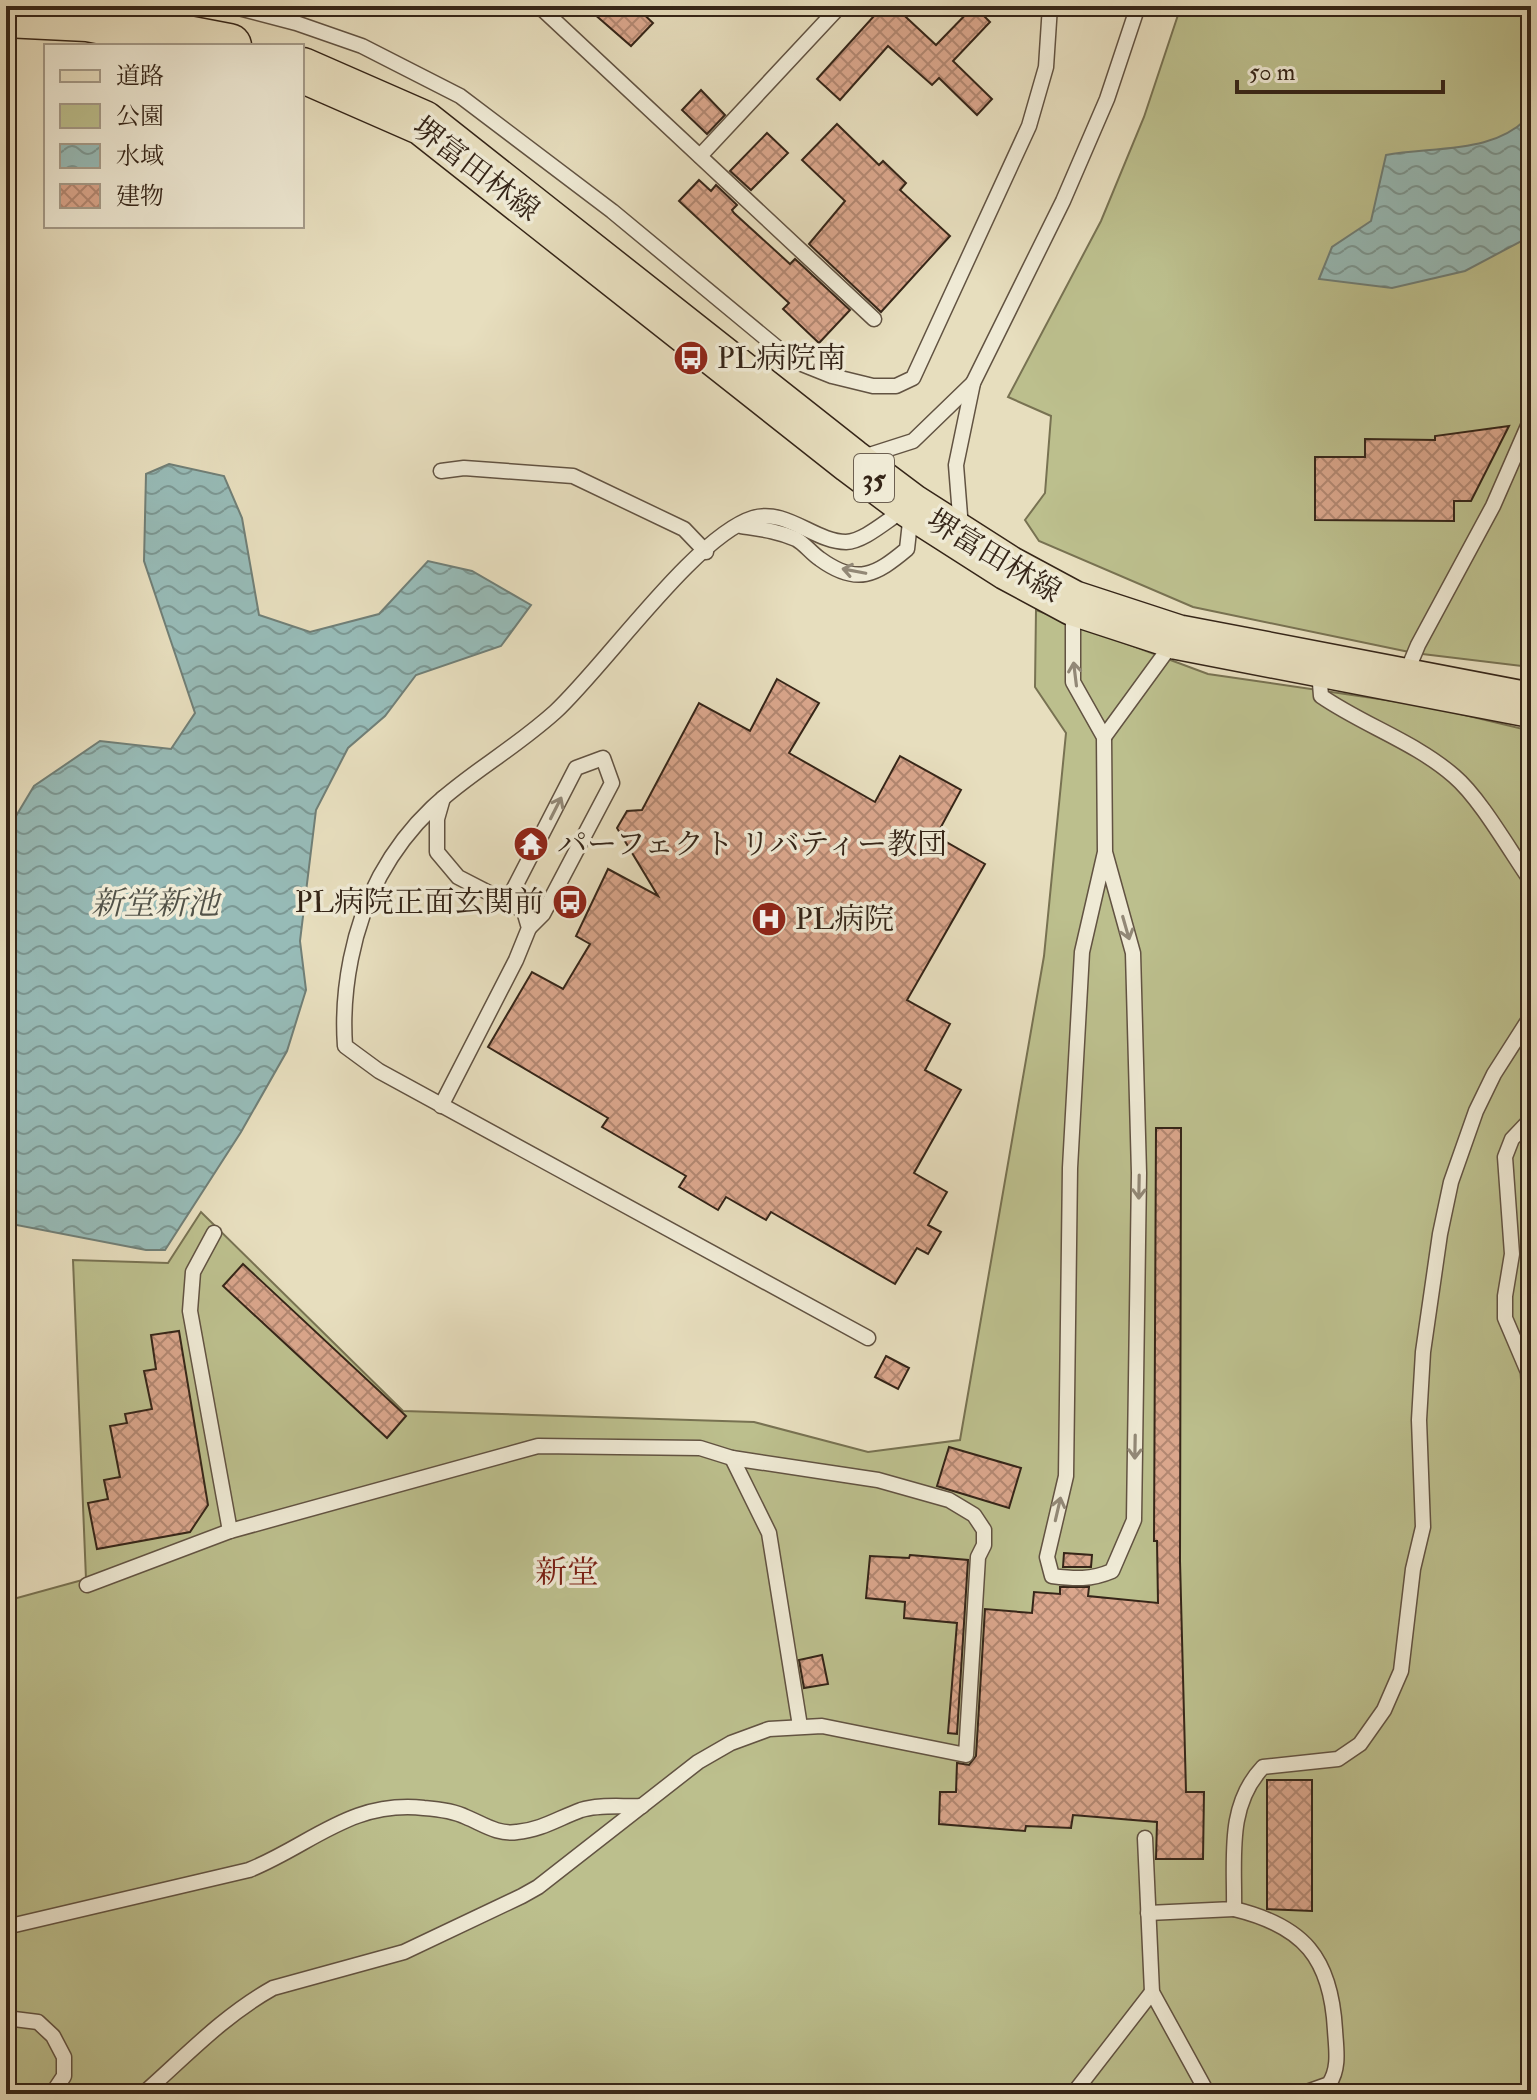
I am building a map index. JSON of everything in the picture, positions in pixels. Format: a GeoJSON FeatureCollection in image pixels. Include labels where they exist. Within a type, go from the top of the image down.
{"type":"FeatureCollection","features":[{"type":"Feature","properties":{"kind":"main road"},"geometry":{"type":"LineString","coordinates":[[6,15],[87,19],[218,44]]}},
{"type":"Feature","properties":{"kind":"main road","name":"堺富田林線"},"geometry":{"type":"LineString","coordinates":[[304,71],[423,123],[911,506],[1008,568],[1073,603],[1177,637],[1531,705]]}},
{"type":"Feature","properties":{"kind":"lane"},"geometry":{"type":"LineString","coordinates":[[231,6],[296,23],[362,46],[460,96],[612,211],[792,360],[832,376],[873,386],[896,386],[913,378],[1029,126],[1046,67],[1050,6]]}},
{"type":"Feature","properties":{"kind":"lane"},"geometry":{"type":"LineString","coordinates":[[539,6],[874,319]]}},
{"type":"Feature","properties":{"kind":"lane"},"geometry":{"type":"LineString","coordinates":[[700,156],[840,6]]}},
{"type":"Feature","properties":{"kind":"lane"},"geometry":{"type":"LineString","coordinates":[[962,536],[956,465],[973,383],[1063,201],[1107,99],[1138,6]]}},
{"type":"Feature","properties":{"kind":"lane"},"geometry":{"type":"LineString","coordinates":[[851,461],[913,441],[973,383]]}},
{"type":"Feature","properties":{"kind":"lane"},"geometry":{"type":"LineString","coordinates":[[1403,681],[1418,645],[1493,506],[1531,419]]}},
{"type":"Feature","properties":{"kind":"lane"},"geometry":{"type":"LineString","coordinates":[[441,471],[464,468],[573,476],[684,529],[706,552]]}},
{"type":"Feature","properties":{"kind":"lane"},"geometry":{"type":"LineString","coordinates":[[741,526],[799,541],[822,561],[857,576],[879,572],[907,549],[911,506]]}},
{"type":"Feature","properties":{"kind":"lane"},"geometry":{"type":"LineString","coordinates":[[868,1338],[379,1071],[345,1046],[343,1022],[351,958],[379,877],[408,831],[444,793],[554,712],[728,531],[753,518],[771,518],[846,542],[861,537],[911,506]]}},
{"type":"Feature","properties":{"kind":"lane"},"geometry":{"type":"LineString","coordinates":[[1073,603],[1073,682],[1104,737],[1105,852],[1082,952],[1070,1168],[1066,1476],[1047,1557],[1052,1576],[1076,1580],[1096,1578],[1112,1571],[1134,1520],[1139,1173],[1133,953],[1105,852]]}},
{"type":"Feature","properties":{"kind":"lane"},"geometry":{"type":"LineString","coordinates":[[1104,737],[1177,637]]}},
{"type":"Feature","properties":{"kind":"lane"},"geometry":{"type":"LineString","coordinates":[[1319,664],[1317,684],[1321,696],[1348,715],[1427,756],[1457,778],[1531,881]]}},
{"type":"Feature","properties":{"kind":"lane"},"geometry":{"type":"LineString","coordinates":[[441,1106],[516,960],[529,928],[543,914],[612,783],[603,758],[576,768],[507,902]]}},
{"type":"Feature","properties":{"kind":"lane"},"geometry":{"type":"LineString","coordinates":[[444,793],[437,819],[437,852],[458,877],[524,911],[529,928]]}},
{"type":"Feature","properties":{"kind":"lane"},"geometry":{"type":"LineString","coordinates":[[1234,1909],[1236,1819],[1246,1785],[1263,1767],[1338,1759],[1360,1744],[1384,1710],[1401,1671],[1413,1569],[1423,1527],[1419,1420],[1423,1352],[1440,1234],[1451,1182],[1476,1111],[1494,1074],[1531,1016]]}},
{"type":"Feature","properties":{"kind":"lane"},"geometry":{"type":"LineString","coordinates":[[1531,1119],[1512,1139],[1505,1157],[1512,1254],[1505,1318],[1528,1372],[1531,1420]]}},
{"type":"Feature","properties":{"kind":"lane"},"geometry":{"type":"LineString","coordinates":[[214,1233],[193,1272],[190,1311],[230,1531]]}},
{"type":"Feature","properties":{"kind":"lane"},"geometry":{"type":"LineString","coordinates":[[87,1585],[230,1531],[538,1446],[700,1448],[732,1458],[878,1480],[949,1500],[974,1515],[984,1530],[984,1545],[978,1557],[966,1755],[822,1726],[769,1729],[731,1743],[661,1788],[538,1887],[522,1896],[404,1952],[273,1988],[256,1997],[230,2013],[143,2094]]}},
{"type":"Feature","properties":{"kind":"lane"},"geometry":{"type":"LineString","coordinates":[[732,1458],[769,1533],[800,1726]]}},
{"type":"Feature","properties":{"kind":"lane"},"geometry":{"type":"LineString","coordinates":[[6,1927],[249,1870],[276,1859],[351,1815],[389,1807],[423,1808],[463,1815],[491,1830],[516,1833],[551,1824],[583,1809],[642,1806]]}},
{"type":"Feature","properties":{"kind":"lane"},"geometry":{"type":"LineString","coordinates":[[1145,1838],[1152,1992],[1208,2094]]}},
{"type":"Feature","properties":{"kind":"lane"},"geometry":{"type":"LineString","coordinates":[[1148,1913],[1234,1909],[1266,1917],[1309,1944],[1323,1966],[1333,1998],[1337,2062],[1324,2089],[1301,2094]]}},
{"type":"Feature","properties":{"kind":"lane"},"geometry":{"type":"LineString","coordinates":[[1073,2094],[1152,1992]]}},
{"type":"Feature","properties":{"kind":"lane"},"geometry":{"type":"LineString","coordinates":[[6,2018],[38,2022],[53,2036],[64,2057],[64,2076],[52,2094]]}},
{"type":"Feature","properties":{"kind":"green space"},"geometry":{"type":"Polygon","coordinates":[[[1181,6],[1531,6],[1531,667],[1414,653],[1193,607],[1039,541],[1025,520],[1045,493],[1051,416],[1008,397],[1101,221],[1144,117],[1181,6]]]}},
{"type":"Feature","properties":{"kind":"green space"},"geometry":{"type":"Polygon","coordinates":[[[1036,610],[1208,674],[1427,706],[1531,731],[1531,2094],[6,2094],[6,1601],[86,1579],[73,1260],[168,1263],[201,1212],[403,1411],[754,1422],[868,1452],[960,1440],[1044,956],[1066,733],[1035,687],[1036,610]]]}},
{"type":"Feature","properties":{"kind":"water"},"geometry":{"type":"Polygon","coordinates":[[[1531,114],[1531,236],[1465,271],[1392,288],[1319,279],[1332,247],[1371,221],[1386,155],[1482,143],[1517,127],[1531,114]]]}},
{"type":"Feature","properties":{"kind":"water","name":"新堂新池"},"geometry":{"type":"Polygon","coordinates":[[[169,464],[224,476],[242,518],[259,615],[310,632],[379,614],[428,561],[472,571],[531,605],[501,646],[416,675],[385,716],[348,748],[316,810],[300,941],[306,990],[287,1051],[241,1132],[165,1250],[146,1250],[6,1223],[6,825],[10,826],[34,786],[100,741],[171,749],[195,713],[144,561],[146,474],[169,464]]]}},
{"type":"Feature","properties":{"kind":"building"},"geometry":{"type":"Polygon","coordinates":[[[585,6],[635,6],[653,23],[631,46],[585,6]]]}},
{"type":"Feature","properties":{"kind":"building"},"geometry":{"type":"Polygon","coordinates":[[[883,6],[894,6],[936,45],[974,6],[990,22],[953,61],[992,99],[977,115],[939,78],[932,85],[888,46],[840,100],[817,79],[883,6]]]}},
{"type":"Feature","properties":{"kind":"building"},"geometry":{"type":"Polygon","coordinates":[[[701,90],[725,115],[707,134],[682,110],[701,90]]]}},
{"type":"Feature","properties":{"kind":"building"},"geometry":{"type":"Polygon","coordinates":[[[837,124],[879,165],[883,161],[906,183],[900,190],[950,236],[881,312],[809,244],[845,201],[802,160],[837,124]]]}},
{"type":"Feature","properties":{"kind":"building"},"geometry":{"type":"Polygon","coordinates":[[[767,133],[788,153],[751,190],[730,171],[767,133]]]}},
{"type":"Feature","properties":{"kind":"building"},"geometry":{"type":"Polygon","coordinates":[[[699,180],[711,191],[716,185],[737,205],[732,210],[734,213],[790,264],[795,259],[850,310],[819,343],[783,309],[789,303],[679,201],[699,180]]]}},
{"type":"Feature","properties":{"kind":"building"},"geometry":{"type":"Polygon","coordinates":[[[1509,426],[1471,501],[1454,501],[1454,521],[1315,520],[1315,457],[1365,457],[1365,439],[1435,440],[1435,436],[1509,426]]]}},
{"type":"Feature","properties":{"kind":"building"},"geometry":{"type":"Polygon","coordinates":[[[777,679],[819,703],[789,753],[875,802],[900,756],[961,790],[936,836],[985,864],[907,1000],[950,1024],[925,1070],[961,1090],[914,1173],[947,1192],[928,1225],[941,1232],[928,1254],[917,1248],[895,1284],[771,1212],[766,1220],[726,1197],[718,1210],[679,1187],[686,1176],[602,1127],[608,1118],[488,1047],[532,972],[563,989],[590,944],[576,936],[608,869],[658,896],[617,828],[627,811],[642,810],[699,703],[750,731],[777,679]]]}},
{"type":"Feature","properties":{"kind":"building"},"geometry":{"type":"Polygon","coordinates":[[[1156,1128],[1181,1128],[1180,1561],[1186,1792],[1204,1792],[1203,1859],[1156,1859],[1157,1822],[1073,1815],[1071,1828],[1026,1826],[1025,1831],[939,1824],[940,1792],[956,1792],[957,1763],[969,1765],[976,1756],[985,1609],[1032,1613],[1034,1592],[1060,1594],[1060,1587],[1089,1587],[1088,1596],[1158,1603],[1157,1541],[1154,1541],[1156,1128]]]}},
{"type":"Feature","properties":{"kind":"building"},"geometry":{"type":"Polygon","coordinates":[[[243,1264],[406,1416],[387,1438],[223,1286],[243,1264]]]}},
{"type":"Feature","properties":{"kind":"building"},"geometry":{"type":"Polygon","coordinates":[[[179,1331],[208,1505],[190,1532],[97,1549],[88,1503],[108,1499],[104,1480],[120,1477],[110,1426],[127,1423],[125,1414],[152,1409],[144,1371],[156,1369],[151,1335],[179,1331]]]}},
{"type":"Feature","properties":{"kind":"building"},"geometry":{"type":"Polygon","coordinates":[[[886,1356],[909,1368],[898,1389],[875,1377],[886,1356]]]}},
{"type":"Feature","properties":{"kind":"building"},"geometry":{"type":"Polygon","coordinates":[[[949,1447],[1021,1468],[1009,1508],[937,1486],[949,1447]]]}},
{"type":"Feature","properties":{"kind":"building"},"geometry":{"type":"Polygon","coordinates":[[[1064,1553],[1092,1555],[1091,1567],[1063,1567],[1064,1553]]]}},
{"type":"Feature","properties":{"kind":"building"},"geometry":{"type":"Polygon","coordinates":[[[910,1555],[968,1560],[957,1734],[948,1733],[957,1623],[904,1618],[905,1602],[866,1598],[870,1556],[909,1558],[910,1555]]]}},
{"type":"Feature","properties":{"kind":"building"},"geometry":{"type":"Polygon","coordinates":[[[822,1655],[828,1684],[804,1688],[799,1660],[822,1655]]]}},
{"type":"Feature","properties":{"kind":"building"},"geometry":{"type":"Polygon","coordinates":[[[1267,1780],[1312,1780],[1312,1911],[1267,1909],[1267,1780]]]}},
{"type":"Feature","properties":{"kind":"place","name":"PL病院南"},"geometry":{"type":"Point","coordinates":[691,358]}},
{"type":"Feature","properties":{"kind":"place","name":"パーフェクト リバティー教団"},"geometry":{"type":"Point","coordinates":[531,844]}},
{"type":"Feature","properties":{"kind":"place","name":"PL病院正面玄関前"},"geometry":{"type":"Point","coordinates":[570,902]}},
{"type":"Feature","properties":{"kind":"place","name":"PL病院"},"geometry":{"type":"Point","coordinates":[769,919]}},
{"type":"Feature","properties":{"kind":"district","name":"新堂"},"geometry":{"type":"Point","coordinates":[567,1572]}}]}
